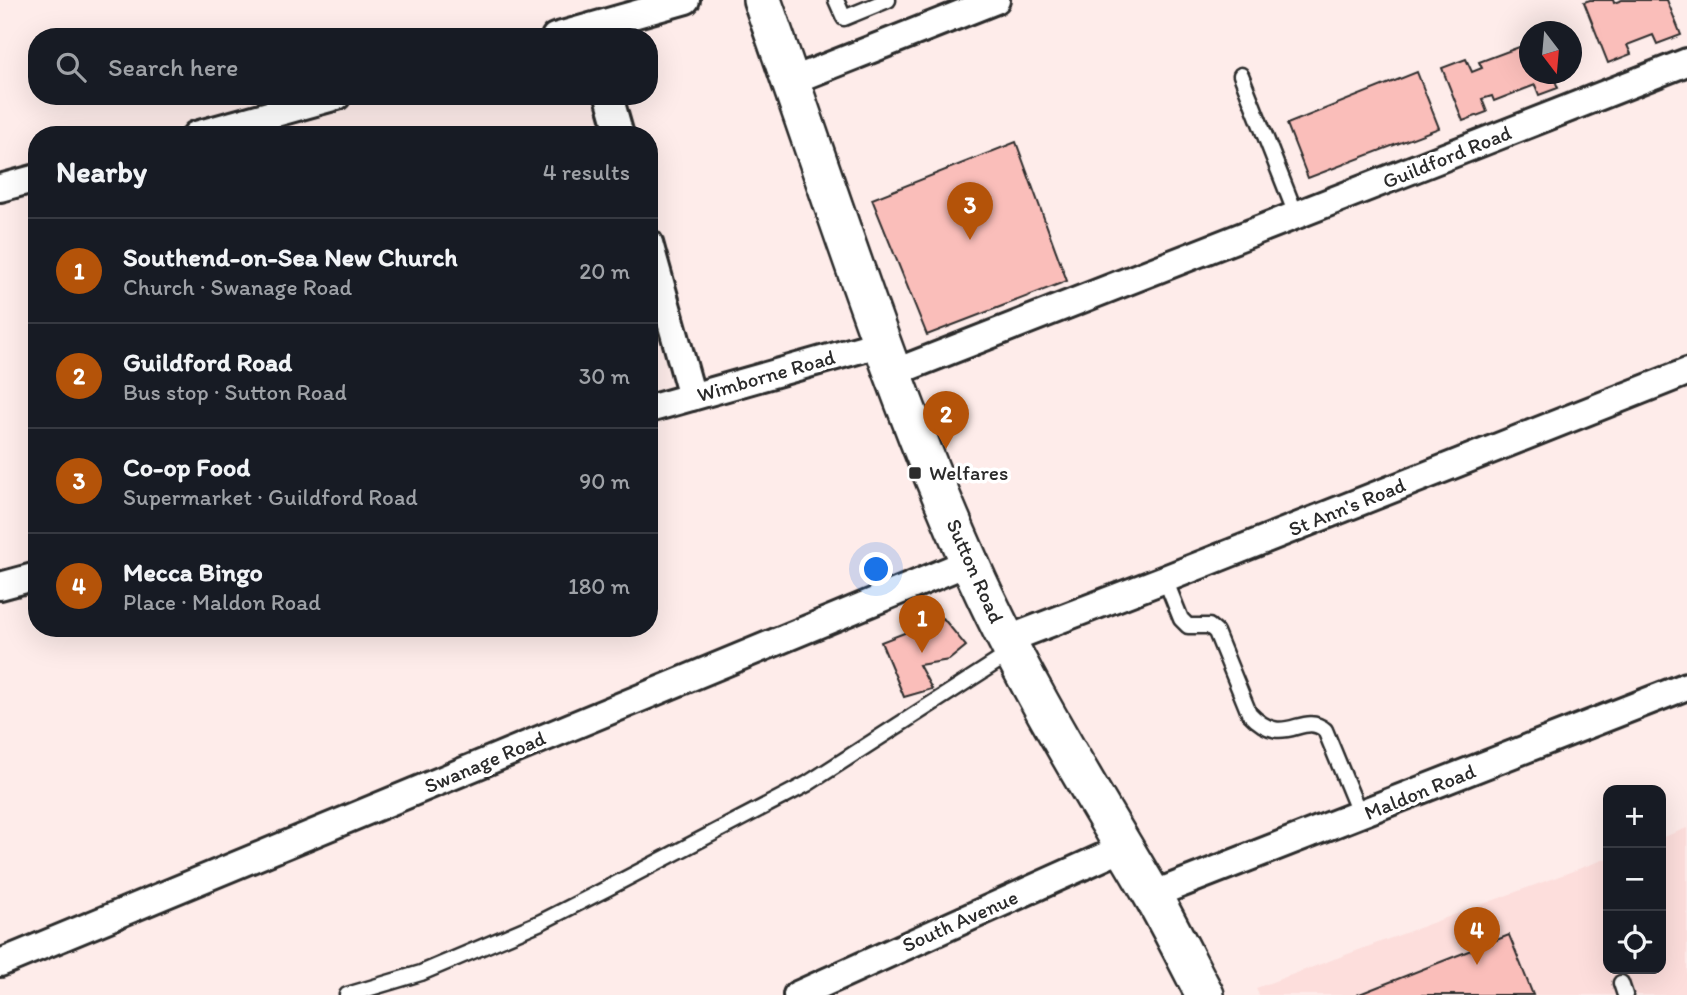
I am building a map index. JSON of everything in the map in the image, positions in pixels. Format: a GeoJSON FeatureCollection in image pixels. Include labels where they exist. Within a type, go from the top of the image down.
{"type":"FeatureCollection","features":[{"type":"Feature","properties":{"kind":"main road","name":"Sutton Road"},"geometry":{"type":"LineString","coordinates":[[762,0],[888,358],[969,562],[1009,646],[1057,736],[1152,895],[1205,995]]}},
{"type":"Feature","properties":{"kind":"street"},"geometry":{"type":"LineString","coordinates":[[603,28],[686,0]]}},
{"type":"Feature","properties":{"kind":"street"},"geometry":{"type":"LineString","coordinates":[[791,81],[996,0]]}},
{"type":"Feature","properties":{"kind":"street","name":"Guildford Road"},"geometry":{"type":"LineString","coordinates":[[888,358],[1297,217],[1687,62]]}},
{"type":"Feature","properties":{"kind":"street"},"geometry":{"type":"LineString","coordinates":[[229,126],[304,105]]}},
{"type":"Feature","properties":{"kind":"street"},"geometry":{"type":"LineString","coordinates":[[612,105],[617,126]]}},
{"type":"Feature","properties":{"kind":"street"},"geometry":{"type":"LineString","coordinates":[[0,188],[28,180]]}},
{"type":"Feature","properties":{"kind":"street"},"geometry":{"type":"LineString","coordinates":[[658,275],[692,397]]}},
{"type":"Feature","properties":{"kind":"street","name":"Wimborne Road"},"geometry":{"type":"LineString","coordinates":[[658,406],[692,397],[888,358]]}},
{"type":"Feature","properties":{"kind":"street","name":"St Ann's Road"},"geometry":{"type":"LineString","coordinates":[[1009,646],[1166,579],[1687,372]]}},
{"type":"Feature","properties":{"kind":"street","name":"Swanage Road"},"geometry":{"type":"LineString","coordinates":[[0,963],[969,562]]}},
{"type":"Feature","properties":{"kind":"street"},"geometry":{"type":"LineString","coordinates":[[0,586],[28,578]]}},
{"type":"Feature","properties":{"kind":"street","name":"Maldon Road"},"geometry":{"type":"LineString","coordinates":[[1152,895],[1360,816],[1687,686]]}},
{"type":"Feature","properties":{"kind":"street","name":"South Avenue"},"geometry":{"type":"LineString","coordinates":[[797,995],[1123,848]]}},
{"type":"Feature","properties":{"kind":"lane"},"geometry":{"type":"LineString","coordinates":[[836,0],[844,18],[888,0]]}},
{"type":"Feature","properties":{"kind":"lane"},"geometry":{"type":"LineString","coordinates":[[1241,75],[1297,217]]}},
{"type":"Feature","properties":{"kind":"lane"},"geometry":{"type":"LineString","coordinates":[[1166,579],[1181,619],[1188,626],[1209,626],[1216,632],[1249,713],[1258,722],[1269,729],[1280,731],[1309,724],[1318,724],[1325,730],[1360,816]]}},
{"type":"Feature","properties":{"kind":"lane"},"geometry":{"type":"LineString","coordinates":[[347,995],[421,973],[541,922],[807,784],[1009,646]]}},
{"type":"Feature","properties":{"kind":"shaded area"},"geometry":{"type":"Polygon","coordinates":[[[1687,828],[1687,995],[1259,995],[1256,988],[1603,860],[1603,974],[1666,974],[1666,836],[1687,828]]]}},
{"type":"Feature","properties":{"kind":"building"},"geometry":{"type":"Polygon","coordinates":[[[1613,0],[1614,3],[1622,0],[1667,0],[1681,35],[1657,44],[1653,35],[1627,45],[1631,54],[1608,63],[1584,2],[1613,0]]]}},
{"type":"Feature","properties":{"kind":"building"},"geometry":{"type":"Polygon","coordinates":[[[1519,47],[1519,84],[1556,84],[1558,88],[1539,95],[1535,85],[1494,101],[1492,96],[1482,99],[1487,112],[1463,121],[1442,68],[1466,59],[1472,72],[1482,68],[1479,62],[1519,47]]]}},
{"type":"Feature","properties":{"kind":"building"},"geometry":{"type":"Polygon","coordinates":[[[1417,72],[1439,128],[1308,178],[1287,124],[1417,72]]]}},
{"type":"Feature","properties":{"kind":"building"},"geometry":{"type":"Polygon","coordinates":[[[1016,142],[1067,281],[927,335],[872,199],[1016,142]]]}},
{"type":"Feature","properties":{"kind":"building"},"geometry":{"type":"Polygon","coordinates":[[[943,618],[966,646],[949,660],[919,665],[932,689],[904,697],[881,642],[943,618]]]}},
{"type":"Feature","properties":{"kind":"building"},"geometry":{"type":"Polygon","coordinates":[[[1509,935],[1533,995],[1357,995],[1509,935]]]}},
{"type":"Feature","properties":{"kind":"place","name":"Co-op Food"},"geometry":{"type":"Point","coordinates":[970,240]}},
{"type":"Feature","properties":{"kind":"place","name":"Guildford Road"},"geometry":{"type":"Point","coordinates":[946,449]}},
{"type":"Feature","properties":{"kind":"place","name":"Welfares"},"geometry":{"type":"Point","coordinates":[915,473]}},
{"type":"Feature","properties":{"kind":"place","name":"Southend-on-Sea New Church"},"geometry":{"type":"Point","coordinates":[922,653]}},
{"type":"Feature","properties":{"kind":"place","name":"Mecca Bingo"},"geometry":{"type":"Point","coordinates":[1477,965]}}]}
